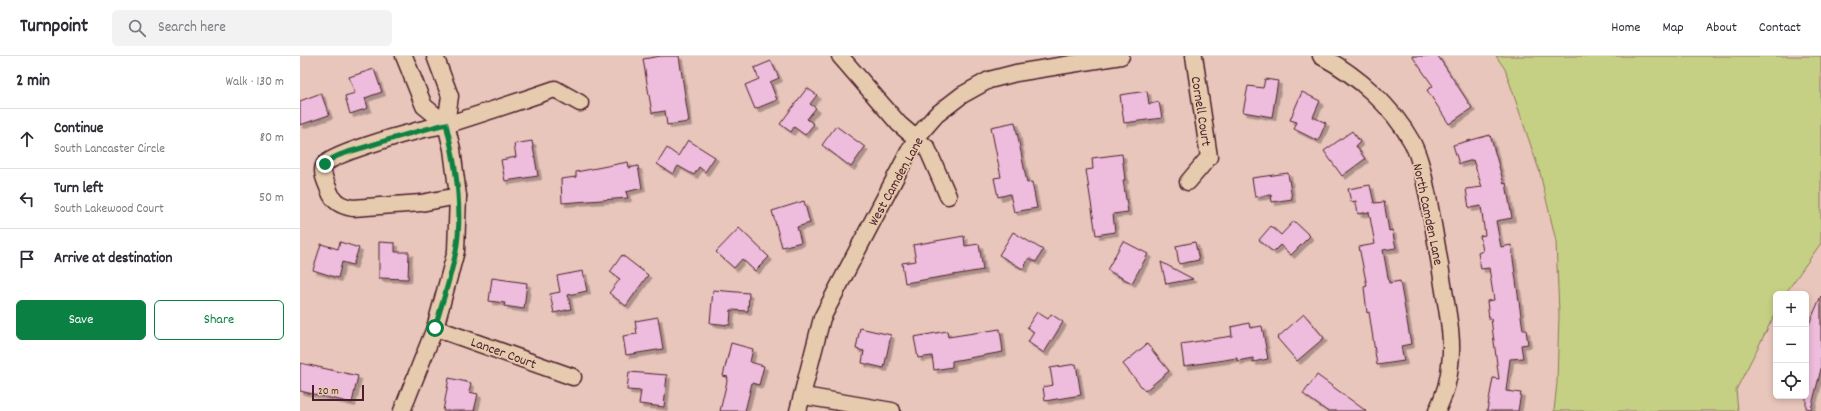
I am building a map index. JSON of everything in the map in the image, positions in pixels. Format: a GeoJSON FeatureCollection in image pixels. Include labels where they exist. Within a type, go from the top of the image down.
{"type":"FeatureCollection","features":[{"type":"Feature","properties":{"kind":"street"},"geometry":{"type":"LineString","coordinates":[[404,56],[424,106],[446,124]]}},
{"type":"Feature","properties":{"kind":"street"},"geometry":{"type":"LineString","coordinates":[[402,411],[435,328],[456,251],[458,196],[452,149],[446,124],[450,96],[435,56]]}},
{"type":"Feature","properties":{"kind":"street"},"geometry":{"type":"LineString","coordinates":[[840,56],[900,124],[927,148],[948,196]]}},
{"type":"Feature","properties":{"kind":"street","name":"West Camden Lane"},"geometry":{"type":"LineString","coordinates":[[798,411],[804,396],[822,318],[916,138],[936,115],[962,95],[989,80],[1016,73],[1094,58],[1120,56]]}},
{"type":"Feature","properties":{"kind":"street","name":"Cornell Court"},"geometry":{"type":"LineString","coordinates":[[1188,182],[1209,157],[1194,56]]}},
{"type":"Feature","properties":{"kind":"street","name":"North Camden Lane"},"geometry":{"type":"LineString","coordinates":[[1321,56],[1339,66],[1362,83],[1383,103],[1399,122],[1412,143],[1423,170],[1434,229],[1451,341],[1451,364],[1447,388],[1437,411]]}},
{"type":"Feature","properties":{"kind":"street"},"geometry":{"type":"LineString","coordinates":[[458,196],[421,203],[353,208],[344,207],[336,203],[330,195],[324,175],[325,164],[330,159],[413,132],[446,124],[555,90],[580,103]]}},
{"type":"Feature","properties":{"kind":"street","name":"Lancer Court"},"geometry":{"type":"LineString","coordinates":[[435,328],[573,377]]}},
{"type":"Feature","properties":{"kind":"street"},"geometry":{"type":"LineString","coordinates":[[804,396],[892,411]]}},
{"type":"Feature","properties":{"kind":"green space"},"geometry":{"type":"Polygon","coordinates":[[[1496,56],[1821,56],[1821,243],[1787,291],[1773,291],[1773,318],[1736,390],[1738,411],[1554,411],[1557,383],[1559,313],[1556,241],[1540,173],[1505,69],[1496,56]]]}},
{"type":"Feature","properties":{"kind":"building"},"geometry":{"type":"Polygon","coordinates":[[[661,56],[679,56],[689,122],[667,125],[665,111],[652,113],[643,59],[661,56]]]}},
{"type":"Feature","properties":{"kind":"building"},"geometry":{"type":"Polygon","coordinates":[[[1412,56],[1438,56],[1472,108],[1449,124],[1427,90],[1433,86],[1412,56]]]}},
{"type":"Feature","properties":{"kind":"building"},"geometry":{"type":"Polygon","coordinates":[[[771,61],[779,78],[770,82],[777,100],[755,109],[745,85],[759,79],[754,68],[771,61]]]}},
{"type":"Feature","properties":{"kind":"building"},"geometry":{"type":"Polygon","coordinates":[[[374,69],[382,92],[365,98],[368,108],[350,114],[345,96],[355,93],[349,77],[374,69]]]}},
{"type":"Feature","properties":{"kind":"building"},"geometry":{"type":"Polygon","coordinates":[[[1265,79],[1278,81],[1272,117],[1243,112],[1248,86],[1263,88],[1265,79]]]}},
{"type":"Feature","properties":{"kind":"building"},"geometry":{"type":"Polygon","coordinates":[[[807,88],[817,95],[810,104],[816,108],[807,119],[814,124],[805,135],[794,127],[791,132],[780,124],[807,88]]]}},
{"type":"Feature","properties":{"kind":"building"},"geometry":{"type":"Polygon","coordinates":[[[1147,91],[1149,104],[1159,102],[1162,118],[1124,123],[1120,95],[1147,91]]]}},
{"type":"Feature","properties":{"kind":"building"},"geometry":{"type":"Polygon","coordinates":[[[1302,92],[1320,101],[1313,117],[1326,123],[1318,141],[1294,129],[1297,122],[1290,120],[1302,92]]]}},
{"type":"Feature","properties":{"kind":"building"},"geometry":{"type":"Polygon","coordinates":[[[321,93],[329,115],[300,125],[300,101],[321,93]]]}},
{"type":"Feature","properties":{"kind":"building"},"geometry":{"type":"Polygon","coordinates":[[[1015,122],[1027,183],[1032,182],[1037,208],[1014,212],[1010,194],[998,197],[994,178],[1001,177],[991,127],[1015,122]]]}},
{"type":"Feature","properties":{"kind":"building"},"geometry":{"type":"Polygon","coordinates":[[[836,126],[865,147],[851,167],[822,145],[836,126]]]}},
{"type":"Feature","properties":{"kind":"building"},"geometry":{"type":"Polygon","coordinates":[[[1352,131],[1360,142],[1356,146],[1365,159],[1342,176],[1324,151],[1352,131]]]}},
{"type":"Feature","properties":{"kind":"building"},"geometry":{"type":"Polygon","coordinates":[[[1490,135],[1504,184],[1506,183],[1512,218],[1496,221],[1501,247],[1511,245],[1523,330],[1526,330],[1528,344],[1521,345],[1523,358],[1510,359],[1506,391],[1521,393],[1518,411],[1487,411],[1493,378],[1499,379],[1491,319],[1489,319],[1487,301],[1494,300],[1489,268],[1481,269],[1478,253],[1483,251],[1480,236],[1485,235],[1481,206],[1469,208],[1466,189],[1482,187],[1473,160],[1459,164],[1453,145],[1490,135]]]}},
{"type":"Feature","properties":{"kind":"building"},"geometry":{"type":"Polygon","coordinates":[[[688,140],[715,157],[705,172],[699,167],[694,175],[678,166],[673,174],[657,164],[667,148],[678,156],[688,140]]]}},
{"type":"Feature","properties":{"kind":"building"},"geometry":{"type":"Polygon","coordinates":[[[532,141],[538,176],[505,181],[501,160],[516,157],[514,144],[532,141]]]}},
{"type":"Feature","properties":{"kind":"building"},"geometry":{"type":"Polygon","coordinates":[[[1122,154],[1125,180],[1123,180],[1128,212],[1113,214],[1115,232],[1096,235],[1086,170],[1093,169],[1092,158],[1122,154]]]}},
{"type":"Feature","properties":{"kind":"building"},"geometry":{"type":"Polygon","coordinates":[[[628,162],[629,168],[638,166],[642,188],[626,192],[628,198],[562,203],[561,179],[576,177],[576,172],[628,162]]]}},
{"type":"Feature","properties":{"kind":"building"},"geometry":{"type":"Polygon","coordinates":[[[1288,173],[1292,199],[1272,202],[1271,195],[1255,197],[1252,178],[1288,173]]]}},
{"type":"Feature","properties":{"kind":"building"},"geometry":{"type":"Polygon","coordinates":[[[1370,185],[1374,203],[1384,202],[1389,231],[1392,230],[1396,248],[1383,250],[1389,283],[1400,281],[1411,344],[1401,346],[1404,361],[1377,365],[1369,312],[1367,313],[1364,287],[1367,286],[1359,247],[1375,244],[1369,212],[1358,214],[1356,201],[1351,202],[1348,189],[1370,185]]]}},
{"type":"Feature","properties":{"kind":"building"},"geometry":{"type":"Polygon","coordinates":[[[804,201],[810,223],[797,227],[801,242],[782,247],[772,211],[804,201]]]}},
{"type":"Feature","properties":{"kind":"building"},"geometry":{"type":"Polygon","coordinates":[[[1294,221],[1310,236],[1291,255],[1280,245],[1273,252],[1259,240],[1271,226],[1281,235],[1294,221]]]}},
{"type":"Feature","properties":{"kind":"building"},"geometry":{"type":"Polygon","coordinates":[[[739,228],[769,257],[755,271],[742,259],[734,268],[716,252],[739,228]]]}},
{"type":"Feature","properties":{"kind":"building"},"geometry":{"type":"Polygon","coordinates":[[[1013,232],[1043,250],[1036,262],[1029,258],[1023,269],[999,255],[1013,232]]]}},
{"type":"Feature","properties":{"kind":"building"},"geometry":{"type":"Polygon","coordinates":[[[964,236],[965,246],[979,244],[983,270],[905,283],[902,263],[916,261],[913,245],[964,236]]]}},
{"type":"Feature","properties":{"kind":"building"},"geometry":{"type":"Polygon","coordinates":[[[1123,241],[1148,254],[1132,283],[1107,270],[1123,241]]]}},
{"type":"Feature","properties":{"kind":"building"},"geometry":{"type":"Polygon","coordinates":[[[340,242],[359,248],[353,265],[342,262],[338,278],[313,270],[321,244],[338,249],[340,242]]]}},
{"type":"Feature","properties":{"kind":"building"},"geometry":{"type":"Polygon","coordinates":[[[379,242],[395,243],[395,252],[409,252],[408,279],[379,278],[379,242]]]}},
{"type":"Feature","properties":{"kind":"building"},"geometry":{"type":"Polygon","coordinates":[[[1195,242],[1199,260],[1179,264],[1176,246],[1195,242]]]}},
{"type":"Feature","properties":{"kind":"building"},"geometry":{"type":"Polygon","coordinates":[[[622,255],[648,275],[626,306],[609,293],[620,279],[610,272],[622,255]]]}},
{"type":"Feature","properties":{"kind":"building"},"geometry":{"type":"Polygon","coordinates":[[[1161,262],[1193,279],[1166,284],[1161,262]]]}},
{"type":"Feature","properties":{"kind":"building"},"geometry":{"type":"Polygon","coordinates":[[[583,271],[587,291],[568,295],[571,309],[554,313],[550,294],[560,292],[557,276],[583,271]]]}},
{"type":"Feature","properties":{"kind":"building"},"geometry":{"type":"Polygon","coordinates":[[[492,278],[527,283],[524,309],[504,306],[505,303],[489,301],[492,278]]]}},
{"type":"Feature","properties":{"kind":"building"},"geometry":{"type":"Polygon","coordinates":[[[713,290],[749,293],[748,311],[731,310],[730,325],[710,323],[713,290]]]}},
{"type":"Feature","properties":{"kind":"building"},"geometry":{"type":"Polygon","coordinates":[[[1821,296],[1821,369],[1811,409],[1806,408],[1806,399],[1809,399],[1809,324],[1821,296]]]}},
{"type":"Feature","properties":{"kind":"building"},"geometry":{"type":"Polygon","coordinates":[[[1037,312],[1048,319],[1051,314],[1063,322],[1044,353],[1028,342],[1034,332],[1027,327],[1037,312]]]}},
{"type":"Feature","properties":{"kind":"building"},"geometry":{"type":"Polygon","coordinates":[[[1304,314],[1324,338],[1297,361],[1277,338],[1304,314]]]}},
{"type":"Feature","properties":{"kind":"building"},"geometry":{"type":"Polygon","coordinates":[[[658,317],[663,349],[626,355],[623,336],[637,334],[635,321],[658,317]]]}},
{"type":"Feature","properties":{"kind":"building"},"geometry":{"type":"Polygon","coordinates":[[[1249,323],[1250,328],[1262,326],[1268,359],[1253,362],[1253,358],[1237,361],[1237,358],[1184,366],[1181,344],[1232,336],[1231,327],[1249,323]]]}},
{"type":"Feature","properties":{"kind":"building"},"geometry":{"type":"Polygon","coordinates":[[[860,328],[891,335],[884,368],[862,363],[864,351],[856,349],[860,328]]]}},
{"type":"Feature","properties":{"kind":"building"},"geometry":{"type":"Polygon","coordinates":[[[1000,329],[1003,352],[952,361],[952,367],[934,370],[932,356],[918,358],[914,337],[947,331],[948,337],[1000,329]]]}},
{"type":"Feature","properties":{"kind":"building"},"geometry":{"type":"Polygon","coordinates":[[[731,343],[753,349],[750,362],[764,366],[759,385],[752,383],[745,411],[720,411],[728,377],[723,376],[731,343]]]}},
{"type":"Feature","properties":{"kind":"building"},"geometry":{"type":"Polygon","coordinates":[[[1147,344],[1169,371],[1145,391],[1123,364],[1147,344]]]}},
{"type":"Feature","properties":{"kind":"building"},"geometry":{"type":"Polygon","coordinates":[[[300,363],[358,376],[352,403],[300,391],[300,363]]]}},
{"type":"Feature","properties":{"kind":"building"},"geometry":{"type":"Polygon","coordinates":[[[1076,364],[1081,395],[1045,401],[1043,387],[1053,385],[1050,368],[1076,364]]]}},
{"type":"Feature","properties":{"kind":"building"},"geometry":{"type":"Polygon","coordinates":[[[629,372],[667,375],[664,407],[639,404],[641,391],[627,390],[629,372]]]}},
{"type":"Feature","properties":{"kind":"building"},"geometry":{"type":"Polygon","coordinates":[[[1317,375],[1366,411],[1327,411],[1303,394],[1317,375]]]}},
{"type":"Feature","properties":{"kind":"building"},"geometry":{"type":"Polygon","coordinates":[[[449,378],[471,383],[469,392],[478,394],[474,411],[443,411],[449,378]]]}},
{"type":"Feature","properties":{"kind":"route"},"geometry":{"type":"LineString","coordinates":[[325,164],[330,159],[344,154],[413,132],[446,124],[456,174],[458,227],[456,251],[435,328]]}}]}
